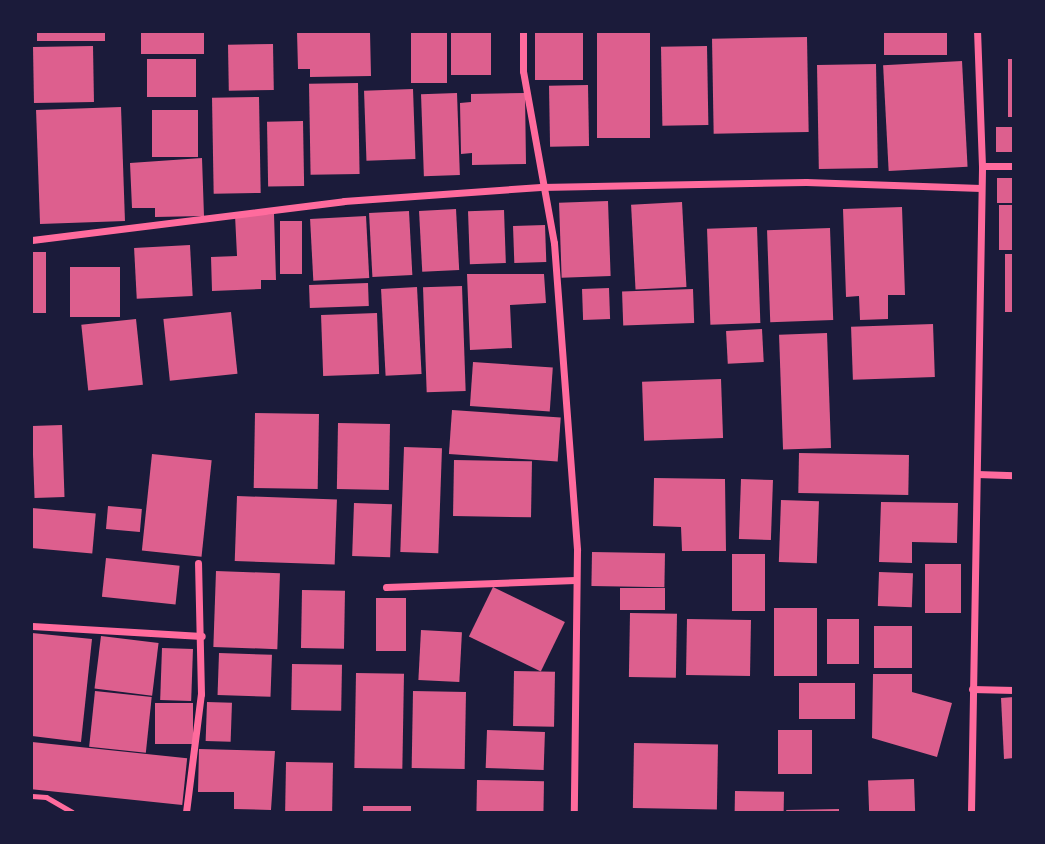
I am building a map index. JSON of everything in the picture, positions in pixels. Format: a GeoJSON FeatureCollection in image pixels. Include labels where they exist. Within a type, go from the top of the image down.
{"type":"FeatureCollection","features":[{"type":"Feature","properties":{"kind":"street"},"geometry":{"type":"LineString","coordinates":[[523,32],[523,71],[541,187],[554,243],[577,550],[574,813]]}},
{"type":"Feature","properties":{"kind":"street"},"geometry":{"type":"LineString","coordinates":[[971,813],[982,166],[977,32]]}},
{"type":"Feature","properties":{"kind":"street"},"geometry":{"type":"LineString","coordinates":[[982,166],[1013,166]]}},
{"type":"Feature","properties":{"kind":"street"},"geometry":{"type":"LineString","coordinates":[[32,240],[344,201],[541,187],[806,182],[981,188]]}},
{"type":"Feature","properties":{"kind":"street"},"geometry":{"type":"LineString","coordinates":[[977,474],[1013,475]]}},
{"type":"Feature","properties":{"kind":"street"},"geometry":{"type":"LineString","coordinates":[[186,813],[201,694],[202,636],[198,563]]}},
{"type":"Feature","properties":{"kind":"street"},"geometry":{"type":"LineString","coordinates":[[386,587],[575,580]]}},
{"type":"Feature","properties":{"kind":"street"},"geometry":{"type":"LineString","coordinates":[[32,626],[202,636]]}},
{"type":"Feature","properties":{"kind":"street"},"geometry":{"type":"LineString","coordinates":[[972,689],[1013,690]]}},
{"type":"Feature","properties":{"kind":"lane"},"geometry":{"type":"LineString","coordinates":[[32,796],[46,797],[72,813]]}},
{"type":"Feature","properties":{"kind":"building"},"geometry":{"type":"Polygon","coordinates":[[[37,32],[105,32],[105,41],[37,41],[37,32]]]}},
{"type":"Feature","properties":{"kind":"building"},"geometry":{"type":"Polygon","coordinates":[[[141,32],[204,32],[204,54],[141,54],[141,32]]]}},
{"type":"Feature","properties":{"kind":"building"},"geometry":{"type":"Polygon","coordinates":[[[297,32],[370,32],[371,76],[310,77],[310,69],[298,69],[297,32]]]}},
{"type":"Feature","properties":{"kind":"building"},"geometry":{"type":"Polygon","coordinates":[[[411,32],[447,32],[447,83],[411,83],[411,32]]]}},
{"type":"Feature","properties":{"kind":"building"},"geometry":{"type":"Polygon","coordinates":[[[451,32],[491,32],[491,75],[451,75],[451,32]]]}},
{"type":"Feature","properties":{"kind":"building"},"geometry":{"type":"Polygon","coordinates":[[[535,32],[583,32],[583,80],[535,80],[535,32]]]}},
{"type":"Feature","properties":{"kind":"building"},"geometry":{"type":"Polygon","coordinates":[[[597,32],[650,32],[650,138],[597,138],[597,32]]]}},
{"type":"Feature","properties":{"kind":"building"},"geometry":{"type":"Polygon","coordinates":[[[884,32],[947,32],[947,55],[884,55],[884,32]]]}},
{"type":"Feature","properties":{"kind":"building"},"geometry":{"type":"Polygon","coordinates":[[[807,37],[809,132],[714,134],[712,39],[807,37]]]}},
{"type":"Feature","properties":{"kind":"building"},"geometry":{"type":"Polygon","coordinates":[[[273,44],[274,90],[229,91],[228,45],[273,44]]]}},
{"type":"Feature","properties":{"kind":"building"},"geometry":{"type":"Polygon","coordinates":[[[93,46],[94,102],[34,103],[33,47],[93,46]]]}},
{"type":"Feature","properties":{"kind":"building"},"geometry":{"type":"Polygon","coordinates":[[[707,46],[708,125],[662,126],[661,47],[707,46]]]}},
{"type":"Feature","properties":{"kind":"building"},"geometry":{"type":"Polygon","coordinates":[[[147,59],[196,59],[196,97],[147,97],[147,59]]]}},
{"type":"Feature","properties":{"kind":"building"},"geometry":{"type":"Polygon","coordinates":[[[1008,59],[1014,59],[1014,117],[1008,117],[1008,59]]]}},
{"type":"Feature","properties":{"kind":"building"},"geometry":{"type":"Polygon","coordinates":[[[962,61],[968,167],[889,171],[883,65],[962,61]]]}},
{"type":"Feature","properties":{"kind":"building"},"geometry":{"type":"Polygon","coordinates":[[[876,64],[878,168],[819,169],[817,65],[876,64]]]}},
{"type":"Feature","properties":{"kind":"building"},"geometry":{"type":"Polygon","coordinates":[[[358,83],[360,174],[311,175],[309,84],[358,83]]]}},
{"type":"Feature","properties":{"kind":"building"},"geometry":{"type":"Polygon","coordinates":[[[588,85],[589,146],[550,147],[549,86],[588,85]]]}},
{"type":"Feature","properties":{"kind":"building"},"geometry":{"type":"Polygon","coordinates":[[[413,89],[415,159],[366,161],[364,91],[413,89]]]}},
{"type":"Feature","properties":{"kind":"building"},"geometry":{"type":"Polygon","coordinates":[[[457,93],[460,175],[424,176],[421,94],[457,93]]]}},
{"type":"Feature","properties":{"kind":"building"},"geometry":{"type":"Polygon","coordinates":[[[525,93],[526,164],[472,165],[472,153],[461,154],[460,103],[471,102],[471,94],[525,93]]]}},
{"type":"Feature","properties":{"kind":"building"},"geometry":{"type":"Polygon","coordinates":[[[259,97],[261,193],[214,194],[212,98],[259,97]]]}},
{"type":"Feature","properties":{"kind":"building"},"geometry":{"type":"Polygon","coordinates":[[[121,107],[125,221],[40,224],[36,110],[121,107]]]}},
{"type":"Feature","properties":{"kind":"building"},"geometry":{"type":"Polygon","coordinates":[[[152,110],[198,110],[198,157],[152,157],[152,110]]]}},
{"type":"Feature","properties":{"kind":"building"},"geometry":{"type":"Polygon","coordinates":[[[303,121],[304,186],[268,187],[267,122],[303,121]]]}},
{"type":"Feature","properties":{"kind":"building"},"geometry":{"type":"Polygon","coordinates":[[[996,127],[1014,127],[1014,152],[996,152],[996,127]]]}},
{"type":"Feature","properties":{"kind":"building"},"geometry":{"type":"Polygon","coordinates":[[[202,158],[204,216],[155,217],[155,208],[132,208],[130,163],[202,158]]]}},
{"type":"Feature","properties":{"kind":"building"},"geometry":{"type":"Polygon","coordinates":[[[997,178],[1014,178],[1014,203],[997,203],[997,178]]]}},
{"type":"Feature","properties":{"kind":"building"},"geometry":{"type":"Polygon","coordinates":[[[608,201],[611,276],[562,278],[559,203],[608,201]]]}},
{"type":"Feature","properties":{"kind":"building"},"geometry":{"type":"Polygon","coordinates":[[[682,202],[686,287],[636,290],[631,205],[682,202]]]}},
{"type":"Feature","properties":{"kind":"building"},"geometry":{"type":"Polygon","coordinates":[[[999,205],[1014,205],[1014,250],[999,250],[999,205]]]}},
{"type":"Feature","properties":{"kind":"building"},"geometry":{"type":"Polygon","coordinates":[[[902,207],[905,295],[888,295],[888,319],[860,320],[859,296],[846,297],[843,209],[902,207]]]}},
{"type":"Feature","properties":{"kind":"building"},"geometry":{"type":"Polygon","coordinates":[[[456,209],[459,270],[422,272],[419,211],[456,209]]]}},
{"type":"Feature","properties":{"kind":"building"},"geometry":{"type":"Polygon","coordinates":[[[504,210],[506,263],[470,264],[468,211],[504,210]]]}},
{"type":"Feature","properties":{"kind":"building"},"geometry":{"type":"Polygon","coordinates":[[[409,211],[412,275],[372,277],[369,213],[409,211]]]}},
{"type":"Feature","properties":{"kind":"building"},"geometry":{"type":"Polygon","coordinates":[[[274,214],[276,280],[261,280],[261,289],[212,291],[211,257],[237,256],[235,215],[274,214]]]}},
{"type":"Feature","properties":{"kind":"building"},"geometry":{"type":"Polygon","coordinates":[[[366,216],[369,278],[313,281],[310,219],[366,216]]]}},
{"type":"Feature","properties":{"kind":"building"},"geometry":{"type":"Polygon","coordinates":[[[280,221],[302,221],[302,274],[280,274],[280,221]]]}},
{"type":"Feature","properties":{"kind":"building"},"geometry":{"type":"Polygon","coordinates":[[[545,225],[546,262],[514,263],[513,226],[545,225]]]}},
{"type":"Feature","properties":{"kind":"building"},"geometry":{"type":"Polygon","coordinates":[[[757,227],[760,323],[710,325],[707,229],[757,227]]]}},
{"type":"Feature","properties":{"kind":"building"},"geometry":{"type":"Polygon","coordinates":[[[830,228],[833,320],[770,322],[767,230],[830,228]]]}},
{"type":"Feature","properties":{"kind":"building"},"geometry":{"type":"Polygon","coordinates":[[[190,245],[193,296],[137,299],[134,248],[190,245]]]}},
{"type":"Feature","properties":{"kind":"building"},"geometry":{"type":"Polygon","coordinates":[[[32,252],[46,252],[46,313],[32,313],[32,252]]]}},
{"type":"Feature","properties":{"kind":"building"},"geometry":{"type":"Polygon","coordinates":[[[1005,254],[1014,254],[1014,312],[1005,312],[1005,254]]]}},
{"type":"Feature","properties":{"kind":"building"},"geometry":{"type":"Polygon","coordinates":[[[70,267],[120,267],[120,317],[70,317],[70,267]]]}},
{"type":"Feature","properties":{"kind":"building"},"geometry":{"type":"Polygon","coordinates":[[[467,274],[544,274],[546,303],[510,305],[512,348],[470,350],[467,274]]]}},
{"type":"Feature","properties":{"kind":"building"},"geometry":{"type":"Polygon","coordinates":[[[368,283],[369,306],[310,308],[309,285],[368,283]]]}},
{"type":"Feature","properties":{"kind":"building"},"geometry":{"type":"Polygon","coordinates":[[[462,286],[466,391],[427,392],[423,287],[462,286]]]}},
{"type":"Feature","properties":{"kind":"building"},"geometry":{"type":"Polygon","coordinates":[[[417,287],[422,374],[386,376],[381,289],[417,287]]]}},
{"type":"Feature","properties":{"kind":"building"},"geometry":{"type":"Polygon","coordinates":[[[609,288],[610,319],[583,320],[582,289],[609,288]]]}},
{"type":"Feature","properties":{"kind":"building"},"geometry":{"type":"Polygon","coordinates":[[[693,289],[694,323],[623,325],[622,291],[693,289]]]}},
{"type":"Feature","properties":{"kind":"building"},"geometry":{"type":"Polygon","coordinates":[[[231,312],[237,374],[170,381],[163,319],[231,312]]]}},
{"type":"Feature","properties":{"kind":"building"},"geometry":{"type":"Polygon","coordinates":[[[377,313],[379,374],[323,376],[321,315],[377,313]]]}},
{"type":"Feature","properties":{"kind":"building"},"geometry":{"type":"Polygon","coordinates":[[[136,319],[143,385],[88,390],[81,325],[136,319]]]}},
{"type":"Feature","properties":{"kind":"building"},"geometry":{"type":"Polygon","coordinates":[[[933,324],[935,377],[853,380],[851,327],[933,324]]]}},
{"type":"Feature","properties":{"kind":"building"},"geometry":{"type":"Polygon","coordinates":[[[762,329],[764,362],[728,364],[726,331],[762,329]]]}},
{"type":"Feature","properties":{"kind":"building"},"geometry":{"type":"Polygon","coordinates":[[[827,333],[831,448],[783,450],[779,335],[827,333]]]}},
{"type":"Feature","properties":{"kind":"building"},"geometry":{"type":"Polygon","coordinates":[[[473,362],[553,368],[550,411],[470,406],[473,362]]]}},
{"type":"Feature","properties":{"kind":"building"},"geometry":{"type":"Polygon","coordinates":[[[721,379],[723,438],[644,441],[642,382],[721,379]]]}},
{"type":"Feature","properties":{"kind":"building"},"geometry":{"type":"Polygon","coordinates":[[[452,410],[561,418],[558,461],[449,454],[452,410]]]}},
{"type":"Feature","properties":{"kind":"building"},"geometry":{"type":"Polygon","coordinates":[[[255,413],[319,414],[318,489],[254,488],[255,413]]]}},
{"type":"Feature","properties":{"kind":"building"},"geometry":{"type":"Polygon","coordinates":[[[338,423],[390,424],[389,490],[337,489],[338,423]]]}},
{"type":"Feature","properties":{"kind":"building"},"geometry":{"type":"Polygon","coordinates":[[[62,425],[65,497],[35,498],[32,426],[62,425]]]}},
{"type":"Feature","properties":{"kind":"building"},"geometry":{"type":"Polygon","coordinates":[[[404,447],[442,448],[438,553],[400,552],[404,447]]]}},
{"type":"Feature","properties":{"kind":"building"},"geometry":{"type":"Polygon","coordinates":[[[799,453],[909,455],[908,495],[798,493],[799,453]]]}},
{"type":"Feature","properties":{"kind":"building"},"geometry":{"type":"Polygon","coordinates":[[[152,454],[212,460],[202,557],[142,550],[152,454]]]}},
{"type":"Feature","properties":{"kind":"building"},"geometry":{"type":"Polygon","coordinates":[[[454,460],[532,461],[531,517],[453,516],[454,460]]]}},
{"type":"Feature","properties":{"kind":"building"},"geometry":{"type":"Polygon","coordinates":[[[654,478],[725,479],[726,551],[682,551],[681,527],[653,526],[654,478]]]}},
{"type":"Feature","properties":{"kind":"building"},"geometry":{"type":"Polygon","coordinates":[[[741,479],[773,480],[771,540],[739,539],[741,479]]]}},
{"type":"Feature","properties":{"kind":"building"},"geometry":{"type":"Polygon","coordinates":[[[237,496],[337,499],[335,564],[235,561],[237,496]]]}},
{"type":"Feature","properties":{"kind":"building"},"geometry":{"type":"Polygon","coordinates":[[[781,500],[819,501],[817,563],[779,562],[781,500]]]}},
{"type":"Feature","properties":{"kind":"building"},"geometry":{"type":"Polygon","coordinates":[[[881,502],[958,503],[957,543],[912,542],[912,563],[879,562],[881,502]]]}},
{"type":"Feature","properties":{"kind":"building"},"geometry":{"type":"Polygon","coordinates":[[[354,503],[392,504],[390,557],[352,556],[354,503]]]}},
{"type":"Feature","properties":{"kind":"building"},"geometry":{"type":"Polygon","coordinates":[[[108,506],[142,509],[140,532],[106,529],[108,506]]]}},
{"type":"Feature","properties":{"kind":"building"},"geometry":{"type":"Polygon","coordinates":[[[32,508],[96,514],[92,553],[32,548],[32,508]]]}},
{"type":"Feature","properties":{"kind":"building"},"geometry":{"type":"Polygon","coordinates":[[[592,552],[665,553],[664,587],[591,586],[592,552]]]}},
{"type":"Feature","properties":{"kind":"building"},"geometry":{"type":"Polygon","coordinates":[[[732,554],[765,554],[765,611],[732,611],[732,554]]]}},
{"type":"Feature","properties":{"kind":"building"},"geometry":{"type":"Polygon","coordinates":[[[106,558],[180,566],[176,605],[102,597],[106,558]]]}},
{"type":"Feature","properties":{"kind":"building"},"geometry":{"type":"Polygon","coordinates":[[[925,564],[961,564],[961,613],[925,613],[925,564]]]}},
{"type":"Feature","properties":{"kind":"building"},"geometry":{"type":"Polygon","coordinates":[[[216,571],[280,573],[277,649],[213,647],[216,571]]]}},
{"type":"Feature","properties":{"kind":"building"},"geometry":{"type":"Polygon","coordinates":[[[879,572],[913,573],[912,607],[878,606],[879,572]]]}},
{"type":"Feature","properties":{"kind":"building"},"geometry":{"type":"Polygon","coordinates":[[[493,587],[565,622],[541,672],[469,636],[493,587]]]}},
{"type":"Feature","properties":{"kind":"building"},"geometry":{"type":"Polygon","coordinates":[[[620,588],[665,588],[665,610],[620,610],[620,588]]]}},
{"type":"Feature","properties":{"kind":"building"},"geometry":{"type":"Polygon","coordinates":[[[302,590],[345,591],[344,649],[301,648],[302,590]]]}},
{"type":"Feature","properties":{"kind":"building"},"geometry":{"type":"Polygon","coordinates":[[[376,598],[406,598],[406,651],[376,651],[376,598]]]}},
{"type":"Feature","properties":{"kind":"building"},"geometry":{"type":"Polygon","coordinates":[[[774,608],[817,608],[817,676],[774,676],[774,608]]]}},
{"type":"Feature","properties":{"kind":"building"},"geometry":{"type":"Polygon","coordinates":[[[630,613],[677,614],[676,678],[629,677],[630,613]]]}},
{"type":"Feature","properties":{"kind":"building"},"geometry":{"type":"Polygon","coordinates":[[[687,619],[751,620],[750,676],[686,675],[687,619]]]}},
{"type":"Feature","properties":{"kind":"building"},"geometry":{"type":"Polygon","coordinates":[[[827,619],[859,619],[859,664],[827,664],[827,619]]]}},
{"type":"Feature","properties":{"kind":"building"},"geometry":{"type":"Polygon","coordinates":[[[874,626],[912,626],[912,668],[874,668],[874,626]]]}},
{"type":"Feature","properties":{"kind":"building"},"geometry":{"type":"Polygon","coordinates":[[[421,630],[462,632],[459,682],[418,680],[421,630]]]}},
{"type":"Feature","properties":{"kind":"building"},"geometry":{"type":"Polygon","coordinates":[[[32,633],[92,639],[81,742],[32,736],[32,633]]]}},
{"type":"Feature","properties":{"kind":"building"},"geometry":{"type":"Polygon","coordinates":[[[101,636],[159,643],[152,696],[95,689],[101,636]]]}},
{"type":"Feature","properties":{"kind":"building"},"geometry":{"type":"Polygon","coordinates":[[[162,648],[193,649],[191,701],[160,700],[162,648]]]}},
{"type":"Feature","properties":{"kind":"building"},"geometry":{"type":"Polygon","coordinates":[[[219,653],[272,655],[271,697],[218,695],[219,653]]]}},
{"type":"Feature","properties":{"kind":"building"},"geometry":{"type":"Polygon","coordinates":[[[292,664],[342,665],[341,711],[291,710],[292,664]]]}},
{"type":"Feature","properties":{"kind":"building"},"geometry":{"type":"Polygon","coordinates":[[[514,671],[555,672],[554,727],[513,726],[514,671]]]}},
{"type":"Feature","properties":{"kind":"building"},"geometry":{"type":"Polygon","coordinates":[[[356,673],[404,674],[402,769],[354,768],[356,673]]]}},
{"type":"Feature","properties":{"kind":"building"},"geometry":{"type":"Polygon","coordinates":[[[873,674],[912,674],[912,692],[952,703],[937,757],[872,738],[873,674]]]}},
{"type":"Feature","properties":{"kind":"building"},"geometry":{"type":"Polygon","coordinates":[[[799,683],[855,683],[855,719],[799,719],[799,683]]]}},
{"type":"Feature","properties":{"kind":"building"},"geometry":{"type":"Polygon","coordinates":[[[95,691],[152,697],[146,753],[89,747],[95,691]]]}},
{"type":"Feature","properties":{"kind":"building"},"geometry":{"type":"Polygon","coordinates":[[[413,691],[466,692],[465,769],[412,768],[413,691]]]}},
{"type":"Feature","properties":{"kind":"building"},"geometry":{"type":"Polygon","coordinates":[[[1014,697],[1014,758],[1004,759],[1001,698],[1014,697]]]}},
{"type":"Feature","properties":{"kind":"building"},"geometry":{"type":"Polygon","coordinates":[[[207,702],[232,703],[231,742],[206,741],[207,702]]]}},
{"type":"Feature","properties":{"kind":"building"},"geometry":{"type":"Polygon","coordinates":[[[155,703],[193,703],[193,744],[155,744],[155,703]]]}},
{"type":"Feature","properties":{"kind":"building"},"geometry":{"type":"Polygon","coordinates":[[[487,730],[545,732],[544,770],[486,768],[487,730]]]}},
{"type":"Feature","properties":{"kind":"building"},"geometry":{"type":"Polygon","coordinates":[[[778,730],[812,730],[812,774],[778,774],[778,730]]]}},
{"type":"Feature","properties":{"kind":"building"},"geometry":{"type":"Polygon","coordinates":[[[32,742],[187,758],[182,805],[32,789],[32,742]]]}},
{"type":"Feature","properties":{"kind":"building"},"geometry":{"type":"Polygon","coordinates":[[[634,743],[718,744],[717,809],[633,808],[634,743]]]}},
{"type":"Feature","properties":{"kind":"building"},"geometry":{"type":"Polygon","coordinates":[[[199,749],[275,751],[271,810],[234,809],[234,792],[198,792],[199,749]]]}},
{"type":"Feature","properties":{"kind":"building"},"geometry":{"type":"Polygon","coordinates":[[[286,762],[333,763],[332,812],[285,812],[286,762]]]}},
{"type":"Feature","properties":{"kind":"building"},"geometry":{"type":"Polygon","coordinates":[[[914,779],[915,812],[869,812],[868,781],[914,779]]]}},
{"type":"Feature","properties":{"kind":"building"},"geometry":{"type":"Polygon","coordinates":[[[477,780],[544,781],[543,812],[476,812],[477,780]]]}},
{"type":"Feature","properties":{"kind":"building"},"geometry":{"type":"Polygon","coordinates":[[[735,791],[784,792],[784,812],[735,812],[735,791]]]}},
{"type":"Feature","properties":{"kind":"building"},"geometry":{"type":"Polygon","coordinates":[[[363,806],[411,806],[411,812],[363,812],[363,806]]]}},
{"type":"Feature","properties":{"kind":"building"},"geometry":{"type":"Polygon","coordinates":[[[839,809],[839,812],[786,810],[839,809]]]}}]}
